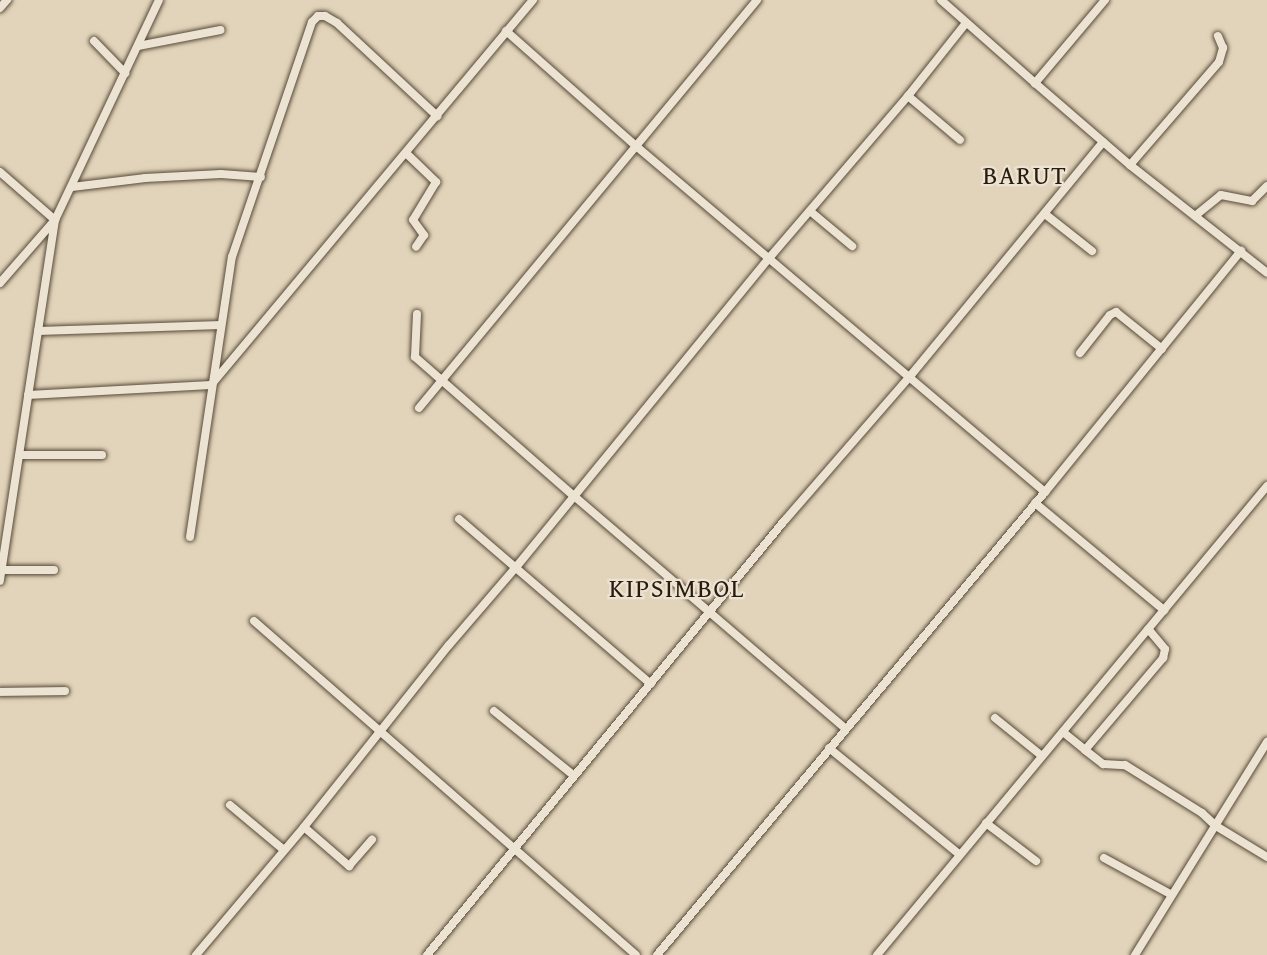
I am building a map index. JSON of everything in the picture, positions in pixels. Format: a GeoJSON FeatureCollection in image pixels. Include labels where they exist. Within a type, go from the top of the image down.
{"type":"FeatureCollection","features":[{"type":"Feature","properties":{"kind":"street"},"geometry":{"type":"LineString","coordinates":[[0,8],[7,0]]}},
{"type":"Feature","properties":{"kind":"street"},"geometry":{"type":"LineString","coordinates":[[0,283],[55,220],[159,0]]}},
{"type":"Feature","properties":{"kind":"street"},"geometry":{"type":"LineString","coordinates":[[28,395],[211,385],[532,0]]}},
{"type":"Feature","properties":{"kind":"street"},"geometry":{"type":"LineString","coordinates":[[419,408],[757,0]]}},
{"type":"Feature","properties":{"kind":"street"},"geometry":{"type":"LineString","coordinates":[[941,0],[1130,165],[1267,273]]}},
{"type":"Feature","properties":{"kind":"street"},"geometry":{"type":"LineString","coordinates":[[1035,83],[1105,0]]}},
{"type":"Feature","properties":{"kind":"street"},"geometry":{"type":"LineString","coordinates":[[190,537],[232,257],[312,22],[318,16],[325,16],[337,23],[437,116]]}},
{"type":"Feature","properties":{"kind":"street"},"geometry":{"type":"LineString","coordinates":[[196,955],[304,827],[449,645],[517,566],[770,257],[908,96],[966,23]]}},
{"type":"Feature","properties":{"kind":"street"},"geometry":{"type":"LineString","coordinates":[[138,46],[220,30]]}},
{"type":"Feature","properties":{"kind":"street"},"geometry":{"type":"LineString","coordinates":[[506,31],[636,146],[911,375],[1045,492]]}},
{"type":"Feature","properties":{"kind":"street"},"geometry":{"type":"LineString","coordinates":[[1130,165],[1219,63],[1223,48],[1218,36]]}},
{"type":"Feature","properties":{"kind":"street"},"geometry":{"type":"LineString","coordinates":[[94,41],[125,73]]}},
{"type":"Feature","properties":{"kind":"street"},"geometry":{"type":"LineString","coordinates":[[908,96],[960,140]]}},
{"type":"Feature","properties":{"kind":"street"},"geometry":{"type":"LineString","coordinates":[[428,955],[784,520],[911,375],[1103,142]]}},
{"type":"Feature","properties":{"kind":"street"},"geometry":{"type":"LineString","coordinates":[[406,153],[436,183],[413,220],[424,235],[416,247]]}},
{"type":"Feature","properties":{"kind":"street"},"geometry":{"type":"LineString","coordinates":[[0,172],[55,220]]}},
{"type":"Feature","properties":{"kind":"street"},"geometry":{"type":"LineString","coordinates":[[72,187],[145,178],[220,174],[261,177]]}},
{"type":"Feature","properties":{"kind":"street"},"geometry":{"type":"LineString","coordinates":[[1195,216],[1221,195],[1252,201],[1267,186]]}},
{"type":"Feature","properties":{"kind":"street"},"geometry":{"type":"LineString","coordinates":[[810,211],[852,246]]}},
{"type":"Feature","properties":{"kind":"street"},"geometry":{"type":"LineString","coordinates":[[1046,214],[1092,251]]}},
{"type":"Feature","properties":{"kind":"street"},"geometry":{"type":"LineString","coordinates":[[0,581],[55,220]]}},
{"type":"Feature","properties":{"kind":"street"},"geometry":{"type":"LineString","coordinates":[[657,955],[1045,492],[1242,251]]}},
{"type":"Feature","properties":{"kind":"street"},"geometry":{"type":"LineString","coordinates":[[1080,353],[1110,315],[1116,312],[1162,349]]}},
{"type":"Feature","properties":{"kind":"street"},"geometry":{"type":"LineString","coordinates":[[417,314],[418,329],[413,354],[442,382],[845,728]]}},
{"type":"Feature","properties":{"kind":"street"},"geometry":{"type":"LineString","coordinates":[[38,331],[221,326]]}},
{"type":"Feature","properties":{"kind":"street"},"geometry":{"type":"LineString","coordinates":[[20,454],[102,455]]}},
{"type":"Feature","properties":{"kind":"street"},"geometry":{"type":"LineString","coordinates":[[877,955],[1267,486]]}},
{"type":"Feature","properties":{"kind":"street"},"geometry":{"type":"LineString","coordinates":[[1035,504],[1164,610]]}},
{"type":"Feature","properties":{"kind":"street"},"geometry":{"type":"LineString","coordinates":[[459,519],[517,566],[651,684]]}},
{"type":"Feature","properties":{"kind":"street"},"geometry":{"type":"LineString","coordinates":[[1,567],[54,570]]}},
{"type":"Feature","properties":{"kind":"street"},"geometry":{"type":"LineString","coordinates":[[254,621],[379,733],[636,955]]}},
{"type":"Feature","properties":{"kind":"street"},"geometry":{"type":"LineString","coordinates":[[1085,750],[1163,658],[1165,649],[1148,629]]}},
{"type":"Feature","properties":{"kind":"street"},"geometry":{"type":"LineString","coordinates":[[0,692],[65,691]]}},
{"type":"Feature","properties":{"kind":"street"},"geometry":{"type":"LineString","coordinates":[[494,711],[573,775]]}},
{"type":"Feature","properties":{"kind":"street"},"geometry":{"type":"LineString","coordinates":[[995,718],[1041,756]]}},
{"type":"Feature","properties":{"kind":"street"},"geometry":{"type":"LineString","coordinates":[[1063,732],[1103,764],[1125,765],[1267,857]]}},
{"type":"Feature","properties":{"kind":"street"},"geometry":{"type":"LineString","coordinates":[[1135,955],[1267,742]]}},
{"type":"Feature","properties":{"kind":"street"},"geometry":{"type":"LineString","coordinates":[[830,748],[960,855]]}},
{"type":"Feature","properties":{"kind":"street"},"geometry":{"type":"LineString","coordinates":[[230,805],[284,850]]}},
{"type":"Feature","properties":{"kind":"street"},"geometry":{"type":"LineString","coordinates":[[987,823],[1036,861]]}},
{"type":"Feature","properties":{"kind":"street"},"geometry":{"type":"LineString","coordinates":[[304,827],[349,866],[372,840]]}},
{"type":"Feature","properties":{"kind":"street"},"geometry":{"type":"LineString","coordinates":[[1104,858],[1172,895]]}},
{"type":"Feature","properties":{"kind":"district","name":"BARUT"},"geometry":{"type":"Point","coordinates":[1025,175]}},
{"type":"Feature","properties":{"kind":"district","name":"KIPSIMBOL"},"geometry":{"type":"Point","coordinates":[677,588]}}]}
